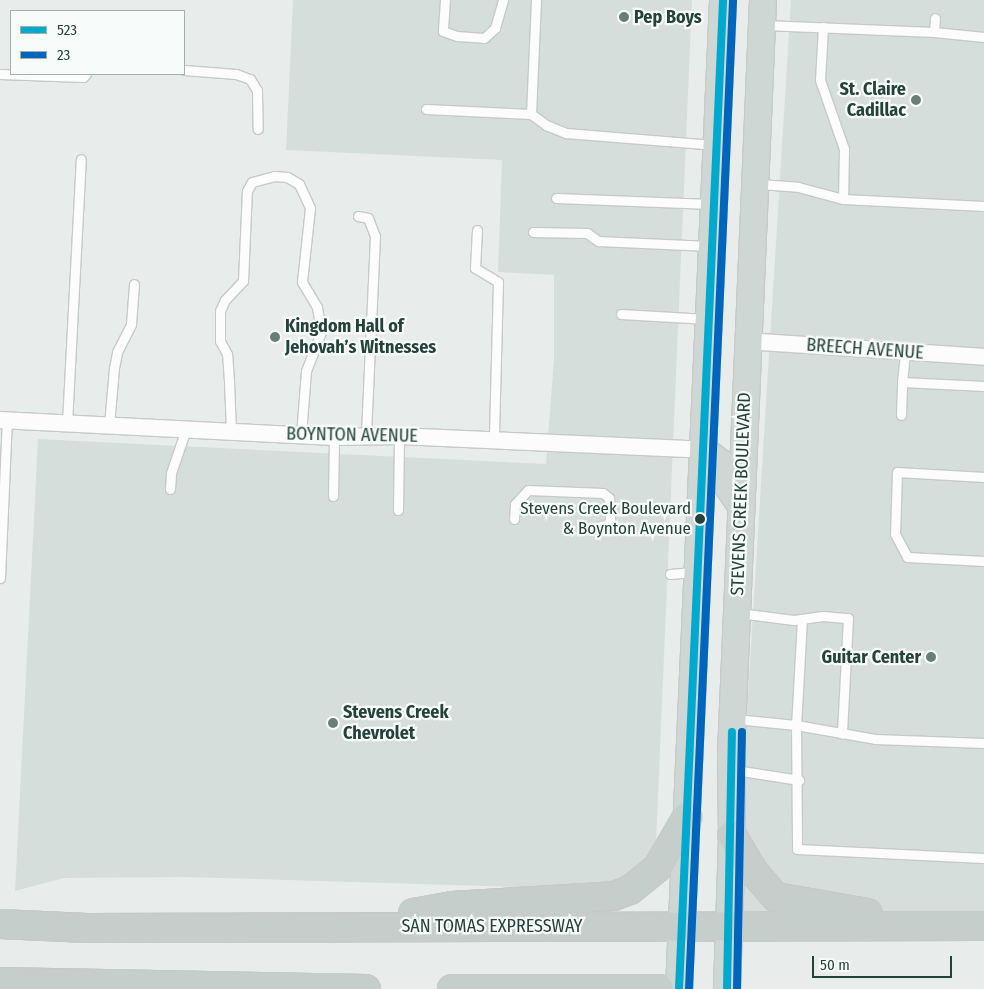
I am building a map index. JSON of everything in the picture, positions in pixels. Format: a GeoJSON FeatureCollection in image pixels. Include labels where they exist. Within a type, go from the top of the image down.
{"type":"FeatureCollection","features":[{"type":"Feature","properties":{"kind":"highway"},"geometry":{"type":"LineString","coordinates":[[364,926],[403,915],[452,906],[614,896],[630,890],[658,867],[687,817]]}},
{"type":"Feature","properties":{"kind":"highway"},"geometry":{"type":"LineString","coordinates":[[732,835],[753,871],[776,897],[872,914],[984,926]]}},
{"type":"Feature","properties":{"kind":"highway","name":"SAN TOMAS EXPRESSWAY"},"geometry":{"type":"LineString","coordinates":[[0,924],[87,928],[682,925],[984,926]]}},
{"type":"Feature","properties":{"kind":"highway"},"geometry":{"type":"LineString","coordinates":[[0,982],[366,989]]}},
{"type":"Feature","properties":{"kind":"highway"},"geometry":{"type":"LineString","coordinates":[[452,989],[659,989]]}},
{"type":"Feature","properties":{"kind":"main road"},"geometry":{"type":"LineString","coordinates":[[679,989],[723,0]]}},
{"type":"Feature","properties":{"kind":"main road","name":"STEVENS CREEK BOULEVARD"},"geometry":{"type":"LineString","coordinates":[[727,989],[732,835],[730,769],[746,341],[762,12]]}},
{"type":"Feature","properties":{"kind":"main road"},"geometry":{"type":"LineString","coordinates":[[711,277],[729,297],[733,330],[746,341]]}},
{"type":"Feature","properties":{"kind":"main road"},"geometry":{"type":"LineString","coordinates":[[704,450],[721,463],[726,484],[740,505]]}},
{"type":"Feature","properties":{"kind":"street","name":"BREECH AVENUE"},"geometry":{"type":"LineString","coordinates":[[746,341],[984,357]]}},
{"type":"Feature","properties":{"kind":"street","name":"BOYNTON AVENUE"},"geometry":{"type":"LineString","coordinates":[[3,420],[334,437],[399,436],[704,450]]}},
{"type":"Feature","properties":{"kind":"lane"},"geometry":{"type":"LineString","coordinates":[[445,0],[443,31],[457,36],[484,38],[495,28],[503,0]]}},
{"type":"Feature","properties":{"kind":"lane"},"geometry":{"type":"LineString","coordinates":[[531,114],[536,0]]}},
{"type":"Feature","properties":{"kind":"lane"},"geometry":{"type":"LineString","coordinates":[[762,12],[823,27],[934,32],[984,37]]}},
{"type":"Feature","properties":{"kind":"lane"},"geometry":{"type":"LineString","coordinates":[[934,18],[934,32]]}},
{"type":"Feature","properties":{"kind":"lane"},"geometry":{"type":"LineString","coordinates":[[823,27],[820,80],[844,149],[843,199]]}},
{"type":"Feature","properties":{"kind":"lane"},"geometry":{"type":"LineString","coordinates":[[185,70],[236,74],[250,79],[257,90],[258,129]]}},
{"type":"Feature","properties":{"kind":"lane"},"geometry":{"type":"LineString","coordinates":[[28,75],[83,77],[85,75]]}},
{"type":"Feature","properties":{"kind":"lane"},"geometry":{"type":"LineString","coordinates":[[426,109],[531,114],[546,125],[566,133],[717,145]]}},
{"type":"Feature","properties":{"kind":"lane"},"geometry":{"type":"LineString","coordinates":[[67,423],[81,159]]}},
{"type":"Feature","properties":{"kind":"lane"},"geometry":{"type":"LineString","coordinates":[[231,431],[230,381],[226,354],[220,340],[220,312],[225,300],[242,281],[247,191],[252,182],[274,176],[287,177],[300,184],[310,208],[302,282],[321,318],[321,332],[306,371],[301,435]]}},
{"type":"Feature","properties":{"kind":"lane"},"geometry":{"type":"LineString","coordinates":[[754,184],[798,187],[843,199],[984,206]]}},
{"type":"Feature","properties":{"kind":"lane"},"geometry":{"type":"LineString","coordinates":[[556,198],[714,204]]}},
{"type":"Feature","properties":{"kind":"lane"},"geometry":{"type":"LineString","coordinates":[[358,216],[368,218],[375,236],[366,436]]}},
{"type":"Feature","properties":{"kind":"lane"},"geometry":{"type":"LineString","coordinates":[[476,230],[475,268],[498,282],[494,440]]}},
{"type":"Feature","properties":{"kind":"lane"},"geometry":{"type":"LineString","coordinates":[[533,232],[586,232],[598,241],[713,247]]}},
{"type":"Feature","properties":{"kind":"lane"},"geometry":{"type":"LineString","coordinates":[[109,425],[114,368],[117,352],[131,324],[134,284]]}},
{"type":"Feature","properties":{"kind":"lane"},"geometry":{"type":"LineString","coordinates":[[621,314],[710,319]]}},
{"type":"Feature","properties":{"kind":"lane"},"geometry":{"type":"LineString","coordinates":[[901,415],[905,352]]}},
{"type":"Feature","properties":{"kind":"lane"},"geometry":{"type":"LineString","coordinates":[[902,382],[984,386]]}},
{"type":"Feature","properties":{"kind":"lane"},"geometry":{"type":"LineString","coordinates":[[0,578],[3,420]]}},
{"type":"Feature","properties":{"kind":"lane"},"geometry":{"type":"LineString","coordinates":[[170,489],[171,473],[186,429]]}},
{"type":"Feature","properties":{"kind":"lane"},"geometry":{"type":"LineString","coordinates":[[398,510],[399,436]]}},
{"type":"Feature","properties":{"kind":"lane"},"geometry":{"type":"LineString","coordinates":[[333,496],[334,437]]}},
{"type":"Feature","properties":{"kind":"lane"},"geometry":{"type":"LineString","coordinates":[[984,477],[898,468],[895,534],[907,557],[984,561]]}},
{"type":"Feature","properties":{"kind":"lane"},"geometry":{"type":"LineString","coordinates":[[514,519],[515,504],[528,490],[603,493],[609,498],[610,519],[608,525],[600,526]]}},
{"type":"Feature","properties":{"kind":"lane"},"geometry":{"type":"LineString","coordinates":[[670,574],[698,572]]}},
{"type":"Feature","properties":{"kind":"lane"},"geometry":{"type":"LineString","coordinates":[[736,612],[764,618],[848,618],[842,734]]}},
{"type":"Feature","properties":{"kind":"lane"},"geometry":{"type":"LineString","coordinates":[[802,619],[796,725],[798,780],[797,849],[984,858]]}},
{"type":"Feature","properties":{"kind":"lane"},"geometry":{"type":"LineString","coordinates":[[732,719],[796,725],[875,739],[984,744]]}},
{"type":"Feature","properties":{"kind":"lane"},"geometry":{"type":"LineString","coordinates":[[730,769],[798,780]]}},
{"type":"Feature","properties":{"kind":"shaded area"},"geometry":{"type":"Polygon","coordinates":[[[293,0],[692,0],[654,891],[186,877],[64,878],[15,891],[38,439],[546,464],[554,359],[554,275],[498,272],[502,160],[286,150],[293,0]]]}},
{"type":"Feature","properties":{"kind":"shaded area"},"geometry":{"type":"Polygon","coordinates":[[[791,0],[984,0],[984,918],[734,920],[791,0]]]}},
{"type":"Feature","properties":{"kind":"transit line","name":"523"},"geometry":{"type":"LineString","coordinates":[[679,989],[723,0]]}},
{"type":"Feature","properties":{"kind":"transit line","name":"23"},"geometry":{"type":"LineString","coordinates":[[689,989],[733,0]]}},
{"type":"Feature","properties":{"kind":"transit line","name":"523"},"geometry":{"type":"LineString","coordinates":[[727,989],[732,732]]}},
{"type":"Feature","properties":{"kind":"transit line","name":"23"},"geometry":{"type":"LineString","coordinates":[[737,989],[742,732]]}},
{"type":"Feature","properties":{"kind":"place","name":"Pep Boys"},"geometry":{"type":"Point","coordinates":[624,17]}},
{"type":"Feature","properties":{"kind":"place","name":"St. Claire Cadillac"},"geometry":{"type":"Point","coordinates":[916,100]}},
{"type":"Feature","properties":{"kind":"place","name":"Kingdom Hall of Jehovah’s Witnesses"},"geometry":{"type":"Point","coordinates":[275,337]}},
{"type":"Feature","properties":{"kind":"place","name":"Stevens Creek Boulevard & Boynton Avenue"},"geometry":{"type":"Point","coordinates":[700,519]}},
{"type":"Feature","properties":{"kind":"place","name":"Guitar Center"},"geometry":{"type":"Point","coordinates":[931,657]}},
{"type":"Feature","properties":{"kind":"place","name":"Stevens Creek Chevrolet"},"geometry":{"type":"Point","coordinates":[333,723]}}]}
